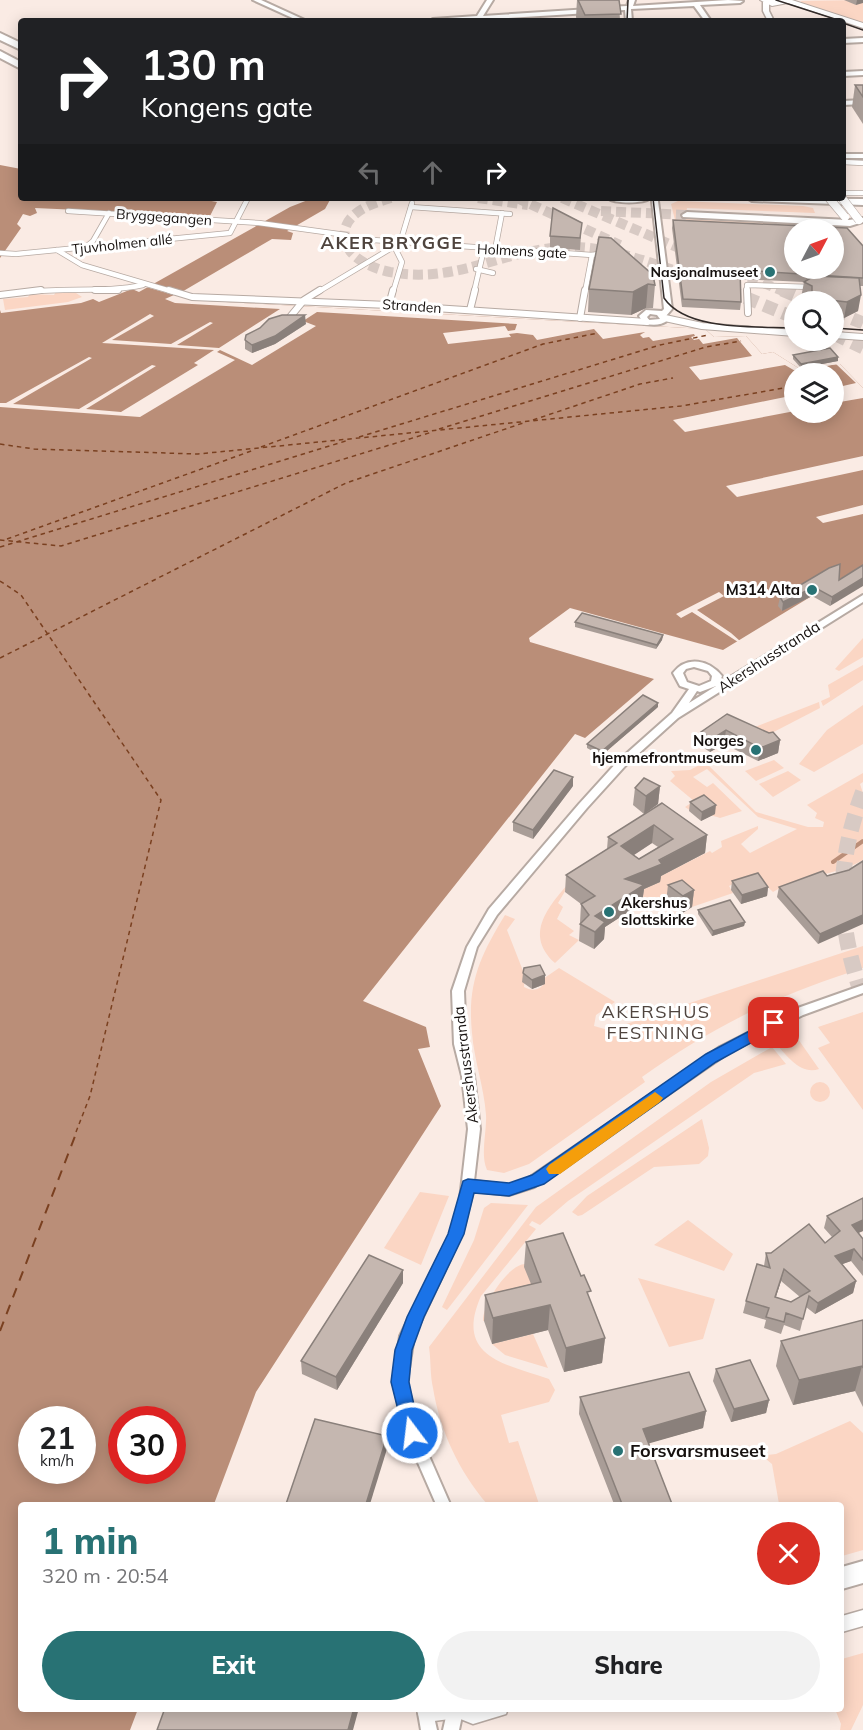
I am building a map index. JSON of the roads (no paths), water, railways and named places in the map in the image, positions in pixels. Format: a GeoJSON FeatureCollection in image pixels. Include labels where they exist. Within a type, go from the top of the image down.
{"type":"FeatureCollection","features":[{"type":"Feature","properties":{"kind":"highway"},"geometry":{"type":"LineString","coordinates":[[1,40],[18,43]]}},
{"type":"Feature","properties":{"kind":"highway"},"geometry":{"type":"LineString","coordinates":[[1,40],[18,53]]}},
{"type":"Feature","properties":{"kind":"highway"},"geometry":{"type":"LineString","coordinates":[[0,54],[18,64]]}},
{"type":"Feature","properties":{"kind":"highway"},"geometry":{"type":"LineString","coordinates":[[846,196],[863,202]]}},
{"type":"Feature","properties":{"kind":"highway"},"geometry":{"type":"LineString","coordinates":[[808,201],[828,204],[835,201]]}},
{"type":"Feature","properties":{"kind":"highway"},"geometry":{"type":"LineString","coordinates":[[687,212],[856,224]]}},
{"type":"Feature","properties":{"kind":"highway"},"geometry":{"type":"LineString","coordinates":[[844,1577],[863,1572]]}},
{"type":"Feature","properties":{"kind":"main road"},"geometry":{"type":"LineString","coordinates":[[776,5],[784,3],[785,0],[839,18]]}},
{"type":"Feature","properties":{"kind":"main road"},"geometry":{"type":"LineString","coordinates":[[764,1],[819,18]]}},
{"type":"Feature","properties":{"kind":"main road"},"geometry":{"type":"LineString","coordinates":[[846,20],[863,26]]}},
{"type":"Feature","properties":{"kind":"main road"},"geometry":{"type":"LineString","coordinates":[[846,27],[863,33]]}},
{"type":"Feature","properties":{"kind":"street"},"geometry":{"type":"LineString","coordinates":[[256,0],[297,18]]}},
{"type":"Feature","properties":{"kind":"street"},"geometry":{"type":"LineString","coordinates":[[479,18],[490,0]]}},
{"type":"Feature","properties":{"kind":"street"},"geometry":{"type":"LineString","coordinates":[[629,18],[628,8],[632,0]]}},
{"type":"Feature","properties":{"kind":"street"},"geometry":{"type":"LineString","coordinates":[[479,18],[740,1]]}},
{"type":"Feature","properties":{"kind":"street"},"geometry":{"type":"LineString","coordinates":[[764,1],[770,18]]}},
{"type":"Feature","properties":{"kind":"street"},"geometry":{"type":"LineString","coordinates":[[696,4],[706,18]]}},
{"type":"Feature","properties":{"kind":"street"},"geometry":{"type":"LineString","coordinates":[[770,18],[776,5]]}},
{"type":"Feature","properties":{"kind":"street"},"geometry":{"type":"LineString","coordinates":[[846,41],[863,40]]}},
{"type":"Feature","properties":{"kind":"street"},"geometry":{"type":"LineString","coordinates":[[846,74],[863,73]]}},
{"type":"Feature","properties":{"kind":"street"},"geometry":{"type":"LineString","coordinates":[[846,103],[863,102]]}},
{"type":"Feature","properties":{"kind":"street"},"geometry":{"type":"LineString","coordinates":[[846,156],[863,156]]}},
{"type":"Feature","properties":{"kind":"street"},"geometry":{"type":"LineString","coordinates":[[846,162],[863,163]]}},
{"type":"Feature","properties":{"kind":"street"},"geometry":{"type":"LineString","coordinates":[[856,224],[846,196],[863,193]]}},
{"type":"Feature","properties":{"kind":"street"},"geometry":{"type":"LineString","coordinates":[[237,221],[247,201]]}},
{"type":"Feature","properties":{"kind":"street"},"geometry":{"type":"LineString","coordinates":[[652,201],[668,309],[664,316]]}},
{"type":"Feature","properties":{"kind":"street"},"geometry":{"type":"LineString","coordinates":[[832,201],[856,224]]}},
{"type":"Feature","properties":{"kind":"street"},"geometry":{"type":"LineString","coordinates":[[389,305],[402,262],[395,248],[400,243],[412,205],[510,214]]}},
{"type":"Feature","properties":{"kind":"street","name":"Bryggegangen"},"geometry":{"type":"LineString","coordinates":[[68,211],[237,221],[291,228]]}},
{"type":"Feature","properties":{"kind":"street"},"geometry":{"type":"LineString","coordinates":[[69,257],[93,242],[109,213]]}},
{"type":"Feature","properties":{"kind":"street"},"geometry":{"type":"LineString","coordinates":[[495,250],[502,213]]}},
{"type":"Feature","properties":{"kind":"street","name":"Tjuvholmen allé"},"geometry":{"type":"LineString","coordinates":[[0,253],[16,254],[230,233],[237,221]]}},
{"type":"Feature","properties":{"kind":"street","name":"Holmens gate"},"geometry":{"type":"LineString","coordinates":[[291,228],[346,235],[354,242],[371,244],[373,240],[592,255],[609,252]]}},
{"type":"Feature","properties":{"kind":"street"},"geometry":{"type":"LineString","coordinates":[[290,317],[304,300],[400,243]]}},
{"type":"Feature","properties":{"kind":"street"},"geometry":{"type":"LineString","coordinates":[[470,310],[484,249]]}},
{"type":"Feature","properties":{"kind":"street","name":"Stranden"},"geometry":{"type":"LineString","coordinates":[[57,250],[82,265],[178,294],[646,322]]}},
{"type":"Feature","properties":{"kind":"street"},"geometry":{"type":"LineString","coordinates":[[580,318],[592,255]]}},
{"type":"Feature","properties":{"kind":"street"},"geometry":{"type":"LineString","coordinates":[[478,269],[493,273]]}},
{"type":"Feature","properties":{"kind":"street"},"geometry":{"type":"LineString","coordinates":[[0,295],[53,289],[115,291],[148,285]]}},
{"type":"Feature","properties":{"kind":"street"},"geometry":{"type":"LineString","coordinates":[[748,314],[747,285],[816,288]]}},
{"type":"Feature","properties":{"kind":"street"},"geometry":{"type":"LineString","coordinates":[[646,322],[643,316],[646,313],[702,326],[784,332]]}},
{"type":"Feature","properties":{"kind":"street"},"geometry":{"type":"LineString","coordinates":[[844,336],[863,337]]}},
{"type":"Feature","properties":{"kind":"street","name":"Akershusstranda"},"geometry":{"type":"LineString","coordinates":[[442,1502],[420,1455],[406,1411],[400,1382],[401,1364],[416,1317],[456,1234],[468,1185],[474,1128],[468,1076],[460,1044],[458,1009],[462,976],[472,947],[493,912],[583,806],[622,764],[675,716],[863,598]]}},
{"type":"Feature","properties":{"kind":"street","name":"Akershusstranda"},"geometry":{"type":"LineString","coordinates":[[675,716],[694,688]]}},
{"type":"Feature","properties":{"kind":"street"},"geometry":{"type":"LineString","coordinates":[[468,1185],[509,1190],[530,1184],[724,1050],[799,1012],[863,989]]}},
{"type":"Feature","properties":{"kind":"street","name":"Akershusstranda"},"geometry":{"type":"LineString","coordinates":[[430,1475],[450,1502]]}},
{"type":"Feature","properties":{"kind":"street"},"geometry":{"type":"LineString","coordinates":[[844,1623],[863,1618]]}},
{"type":"Feature","properties":{"kind":"street"},"geometry":{"type":"LineString","coordinates":[[844,1632],[863,1627]]}},
{"type":"Feature","properties":{"kind":"street"},"geometry":{"type":"LineString","coordinates":[[426,1717],[446,1712]]}},
{"type":"Feature","properties":{"kind":"street"},"geometry":{"type":"LineString","coordinates":[[451,1730],[454,1712]]}},
{"type":"Feature","properties":{"kind":"street"},"geometry":{"type":"LineString","coordinates":[[462,1712],[473,1715],[485,1712]]}},
{"type":"Feature","properties":{"kind":"waterway"},"geometry":{"type":"LineString","coordinates":[[833,862],[863,841]]}},
{"type":"Feature","properties":{"kind":"tunnel"},"geometry":{"type":"LineString","coordinates":[[382,201],[355,214],[348,222],[344,234],[350,251],[358,259],[385,271],[415,275],[439,273],[461,270],[526,252],[573,247],[615,252],[683,273]]}},
{"type":"Feature","properties":{"kind":"tunnel"},"geometry":{"type":"LineString","coordinates":[[499,201],[528,205]]}},
{"type":"Feature","properties":{"kind":"tunnel"},"geometry":{"type":"LineString","coordinates":[[524,201],[620,245]]}},
{"type":"Feature","properties":{"kind":"tunnel"},"geometry":{"type":"LineString","coordinates":[[569,201],[695,255]]}},
{"type":"Feature","properties":{"kind":"tunnel"},"geometry":{"type":"LineString","coordinates":[[601,211],[687,215]]}},
{"type":"Feature","properties":{"kind":"tunnel"},"geometry":{"type":"LineString","coordinates":[[735,271],[784,292]]}},
{"type":"Feature","properties":{"kind":"tunnel"},"geometry":{"type":"LineString","coordinates":[[721,288],[730,292]]}},
{"type":"Feature","properties":{"kind":"tunnel"},"geometry":{"type":"LineString","coordinates":[[727,290],[784,313]]}},
{"type":"Feature","properties":{"kind":"tunnel"},"geometry":{"type":"LineString","coordinates":[[844,315],[863,323]]}},
{"type":"Feature","properties":{"kind":"tunnel"},"geometry":{"type":"LineString","coordinates":[[844,339],[863,348]]}},
{"type":"Feature","properties":{"kind":"tunnel"},"geometry":{"type":"LineString","coordinates":[[863,792],[848,845],[843,895],[848,945],[863,998]]}},
{"type":"Feature","properties":{"kind":"tram line"},"geometry":{"type":"LineString","coordinates":[[627,18],[628,0]]}},
{"type":"Feature","properties":{"kind":"tram line"},"geometry":{"type":"LineString","coordinates":[[776,0],[832,18]]}},
{"type":"Feature","properties":{"kind":"tram line"},"geometry":{"type":"LineString","coordinates":[[846,24],[863,30]]}},
{"type":"Feature","properties":{"kind":"tram line"},"geometry":{"type":"LineString","coordinates":[[653,201],[664,298],[675,309],[689,317],[706,322],[743,327],[784,328]]}},
{"type":"Feature","properties":{"kind":"tram line"},"geometry":{"type":"LineString","coordinates":[[844,329],[863,330]]}},
{"type":"Feature","properties":{"kind":"place","name":"Nasjonalmuseet"},"geometry":{"type":"Point","coordinates":[770,272]}},
{"type":"Feature","properties":{"kind":"place","name":"M314 Alta"},"geometry":{"type":"Point","coordinates":[812,590]}},
{"type":"Feature","properties":{"kind":"place","name":"Norges hjemmefrontmuseum"},"geometry":{"type":"Point","coordinates":[756,750]}},
{"type":"Feature","properties":{"kind":"place","name":"Akershus slottskirke"},"geometry":{"type":"Point","coordinates":[609,912]}},
{"type":"Feature","properties":{"kind":"place","name":"Forsvarsmuseet"},"geometry":{"type":"Point","coordinates":[618,1451]}},
{"type":"Feature","properties":{"kind":"district","name":"AKER BRYGGE"},"geometry":{"type":"Point","coordinates":[392,243]}},
{"type":"Feature","properties":{"kind":"district","name":"AKERSHUS FESTNING"},"geometry":{"type":"Point","coordinates":[656,1022]}}]}
